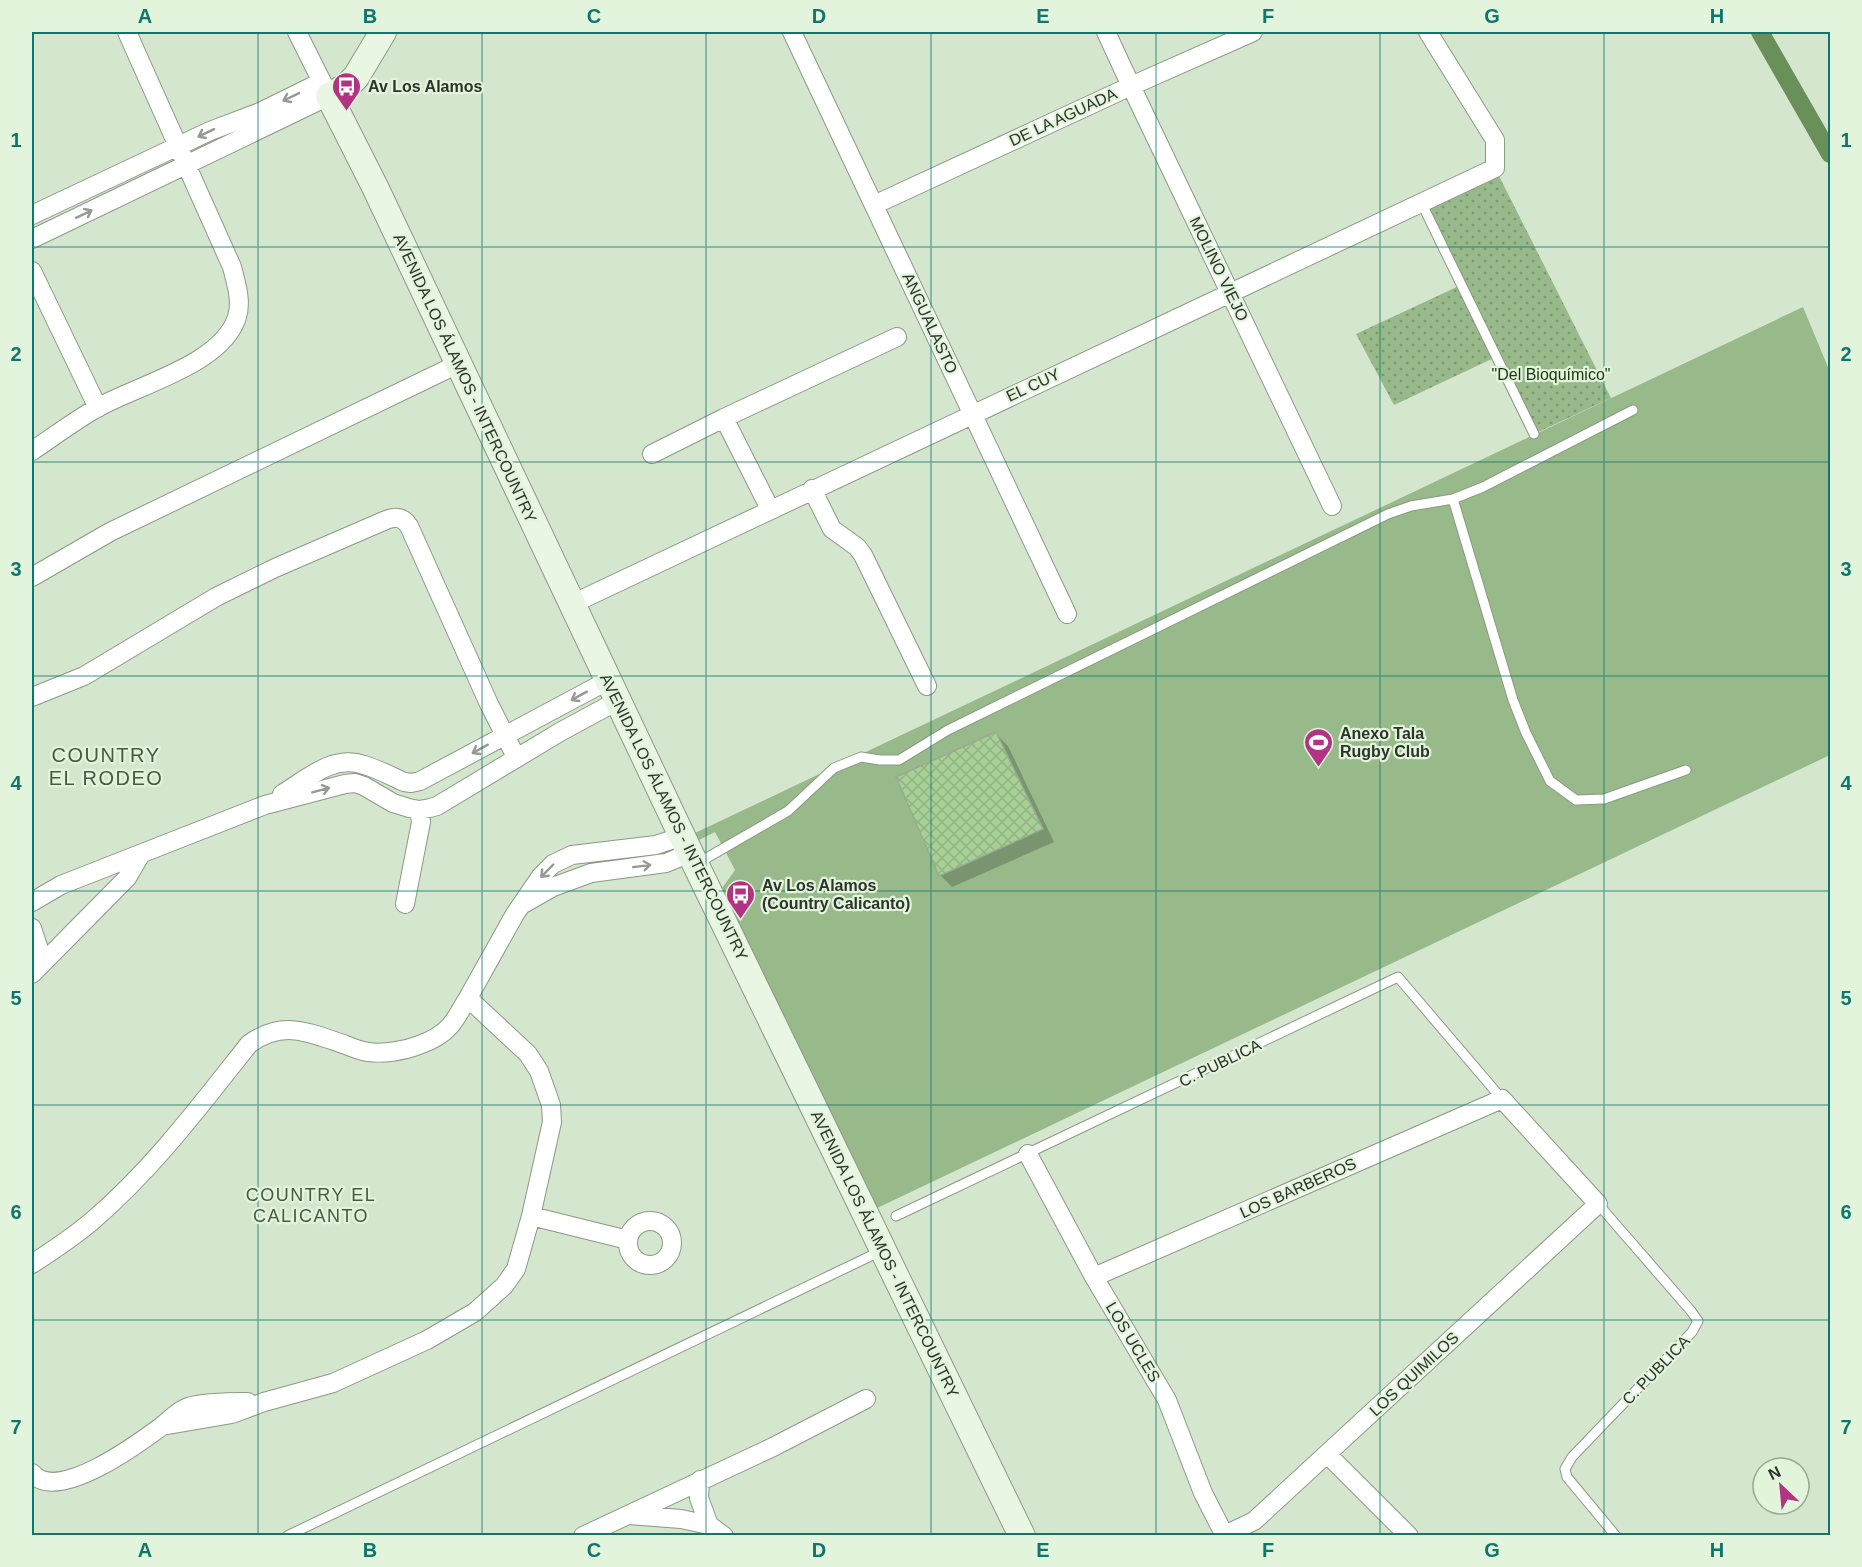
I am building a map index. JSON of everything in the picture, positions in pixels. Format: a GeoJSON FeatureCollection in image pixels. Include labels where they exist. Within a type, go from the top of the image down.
{"type":"FeatureCollection","features":[{"type":"Feature","properties":{"kind":"main road"},"geometry":{"type":"LineString","coordinates":[[325,89],[347,86],[356,78],[384,32]]}},
{"type":"Feature","properties":{"kind":"main road","name":"AVENIDA LOS ÁLAMOS - INTERCOUNTRY"},"geometry":{"type":"LineString","coordinates":[[325,89],[375,188],[690,851],[1022,1536]]}},
{"type":"Feature","properties":{"kind":"street"},"geometry":{"type":"LineString","coordinates":[[32,451],[98,408],[199,361],[215,348],[237,317],[237,287],[232,267],[127,32]]}},
{"type":"Feature","properties":{"kind":"street"},"geometry":{"type":"LineString","coordinates":[[297,32],[325,89]]}},
{"type":"Feature","properties":{"kind":"street","name":"ANGUALASTO"},"geometry":{"type":"LineString","coordinates":[[792,32],[1067,614]]}},
{"type":"Feature","properties":{"kind":"street","name":"MOLINO VIEJO"},"geometry":{"type":"LineString","coordinates":[[1106,32],[1332,506]]}},
{"type":"Feature","properties":{"kind":"street","name":"DE LA AGUADA"},"geometry":{"type":"LineString","coordinates":[[874,205],[1253,32]]}},
{"type":"Feature","properties":{"kind":"street","name":"EL CUY"},"geometry":{"type":"LineString","coordinates":[[572,604],[1495,168],[1495,140],[1428,32]]}},
{"type":"Feature","properties":{"kind":"street"},"geometry":{"type":"LineString","coordinates":[[32,215],[220,126],[325,89]]}},
{"type":"Feature","properties":{"kind":"street"},"geometry":{"type":"LineString","coordinates":[[32,239],[186,166],[325,89]]}},
{"type":"Feature","properties":{"kind":"street"},"geometry":{"type":"LineString","coordinates":[[32,271],[98,408]]}},
{"type":"Feature","properties":{"kind":"street"},"geometry":{"type":"LineString","coordinates":[[652,453],[897,337]]}},
{"type":"Feature","properties":{"kind":"street"},"geometry":{"type":"LineString","coordinates":[[32,577],[110,532],[458,363]]}},
{"type":"Feature","properties":{"kind":"street"},"geometry":{"type":"LineString","coordinates":[[724,418],[770,509]]}},
{"type":"Feature","properties":{"kind":"street"},"geometry":{"type":"LineString","coordinates":[[813,489],[832,529],[857,547],[863,555],[927,686]]}},
{"type":"Feature","properties":{"kind":"street"},"geometry":{"type":"LineString","coordinates":[[32,697],[84,676],[216,597],[275,568],[393,517],[400,518],[410,526],[485,694],[516,757]]}},
{"type":"Feature","properties":{"kind":"street"},"geometry":{"type":"LineString","coordinates":[[265,805],[331,764],[362,764],[404,782],[420,781],[505,735],[614,690]]}},
{"type":"Feature","properties":{"kind":"street"},"geometry":{"type":"LineString","coordinates":[[32,902],[61,885],[265,805],[345,784],[355,783],[364,786],[393,803],[419,810],[437,806],[516,757],[614,690]]}},
{"type":"Feature","properties":{"kind":"street"},"geometry":{"type":"LineString","coordinates":[[405,904],[421,822],[419,810]]}},
{"type":"Feature","properties":{"kind":"street"},"geometry":{"type":"LineString","coordinates":[[32,1264],[91,1222],[121,1195],[183,1128],[249,1044],[262,1035],[292,1029],[308,1032],[367,1052],[389,1052],[414,1047],[435,1039],[449,1027],[519,908],[541,876],[553,864],[562,858],[588,852],[656,845],[690,851]]}},
{"type":"Feature","properties":{"kind":"street"},"geometry":{"type":"LineString","coordinates":[[37,968],[126,878],[141,854]]}},
{"type":"Feature","properties":{"kind":"street"},"geometry":{"type":"LineString","coordinates":[[32,928],[37,968]]}},
{"type":"Feature","properties":{"kind":"street"},"geometry":{"type":"LineString","coordinates":[[32,1473],[44,1481],[54,1482],[81,1475],[118,1455],[162,1426],[232,1414],[264,1402],[333,1383],[427,1340],[475,1312],[504,1286],[516,1269],[531,1216],[552,1122],[551,1105],[539,1071],[528,1054],[468,998]]}},
{"type":"Feature","properties":{"kind":"street"},"geometry":{"type":"LineString","coordinates":[[1502,1099],[1598,1204]]}},
{"type":"Feature","properties":{"kind":"street","name":"LOS BARBEROS"},"geometry":{"type":"LineString","coordinates":[[1094,1277],[1502,1099]]}},
{"type":"Feature","properties":{"kind":"street","name":"LOS UCLES"},"geometry":{"type":"LineString","coordinates":[[1028,1155],[1094,1277],[1167,1400],[1203,1493],[1225,1535]]}},
{"type":"Feature","properties":{"kind":"street","name":"LOS QUIMILOS"},"geometry":{"type":"LineString","coordinates":[[1225,1535],[1254,1521],[1598,1204]]}},
{"type":"Feature","properties":{"kind":"street"},"geometry":{"type":"LineString","coordinates":[[531,1216],[628,1240]]}},
{"type":"Feature","properties":{"kind":"street"},"geometry":{"type":"LineString","coordinates":[[584,1536],[773,1447],[866,1399]]}},
{"type":"Feature","properties":{"kind":"street"},"geometry":{"type":"LineString","coordinates":[[1327,1454],[1409,1536]]}},
{"type":"Feature","properties":{"kind":"street"},"geometry":{"type":"LineString","coordinates":[[700,1480],[699,1498],[709,1525]]}},
{"type":"Feature","properties":{"kind":"street"},"geometry":{"type":"LineString","coordinates":[[627,1515],[681,1519],[709,1525],[724,1536]]}},
{"type":"Feature","properties":{"kind":"lane"},"geometry":{"type":"LineString","coordinates":[[1421,202],[1534,434]]}},
{"type":"Feature","properties":{"kind":"lane"},"geometry":{"type":"LineString","coordinates":[[690,851],[788,811],[822,777],[847,761],[861,757],[899,760],[948,730],[1388,514],[1411,506],[1453,499],[1483,487],[1633,410]]}},
{"type":"Feature","properties":{"kind":"lane"},"geometry":{"type":"LineString","coordinates":[[1453,499],[1513,700],[1526,733],[1550,781],[1576,800],[1604,799],[1686,770]]}},
{"type":"Feature","properties":{"kind":"lane","name":"C. PUBLICA"},"geometry":{"type":"LineString","coordinates":[[896,1216],[1398,977],[1502,1099]]}},
{"type":"Feature","properties":{"kind":"lane","name":"C. PUBLICA"},"geometry":{"type":"LineString","coordinates":[[1598,1204],[1698,1321],[1692,1332],[1572,1457],[1565,1469],[1567,1477],[1616,1536]]}},
{"type":"Feature","properties":{"kind":"lane"},"geometry":{"type":"LineString","coordinates":[[287,1536],[883,1250]]}},
{"type":"Feature","properties":{"kind":"green space","name":"\"Del Bioquímico\""},"geometry":{"type":"Polygon","coordinates":[[[1495,168],[1611,398],[1534,434],[1496,357],[1394,405],[1356,334],[1461,285],[1421,202],[1495,168]]]}},
{"type":"Feature","properties":{"kind":"green space","name":"Anexo Tala Rugby Club"},"geometry":{"type":"Polygon","coordinates":[[[1803,307],[1830,372],[1830,755],[873,1210],[718,894],[735,870],[715,832],[695,842],[693,834],[1803,307]]]}},
{"type":"Feature","properties":{"kind":"building"},"geometry":{"type":"Polygon","coordinates":[[[996,732],[1043,829],[939,876],[896,777],[996,732]]]}},
{"type":"Feature","properties":{"kind":"waterway"},"geometry":{"type":"LineString","coordinates":[[1760,32],[1830,154]]}},
{"type":"Feature","properties":{"kind":"place","name":"Av Los Alamos"},"geometry":{"type":"Point","coordinates":[347,112]}},
{"type":"Feature","properties":{"kind":"place","name":"Anexo Tala Rugby Club"},"geometry":{"type":"Point","coordinates":[1319,768]}},
{"type":"Feature","properties":{"kind":"place","name":"Av Los Alamos (Country Calicanto)"},"geometry":{"type":"Point","coordinates":[741,920]}},
{"type":"Feature","properties":{"kind":"district","name":"COUNTRY EL RODEO"},"geometry":{"type":"Point","coordinates":[106,766]}},
{"type":"Feature","properties":{"kind":"district","name":"COUNTRY EL CALICANTO"},"geometry":{"type":"Point","coordinates":[311,1205]}}]}
